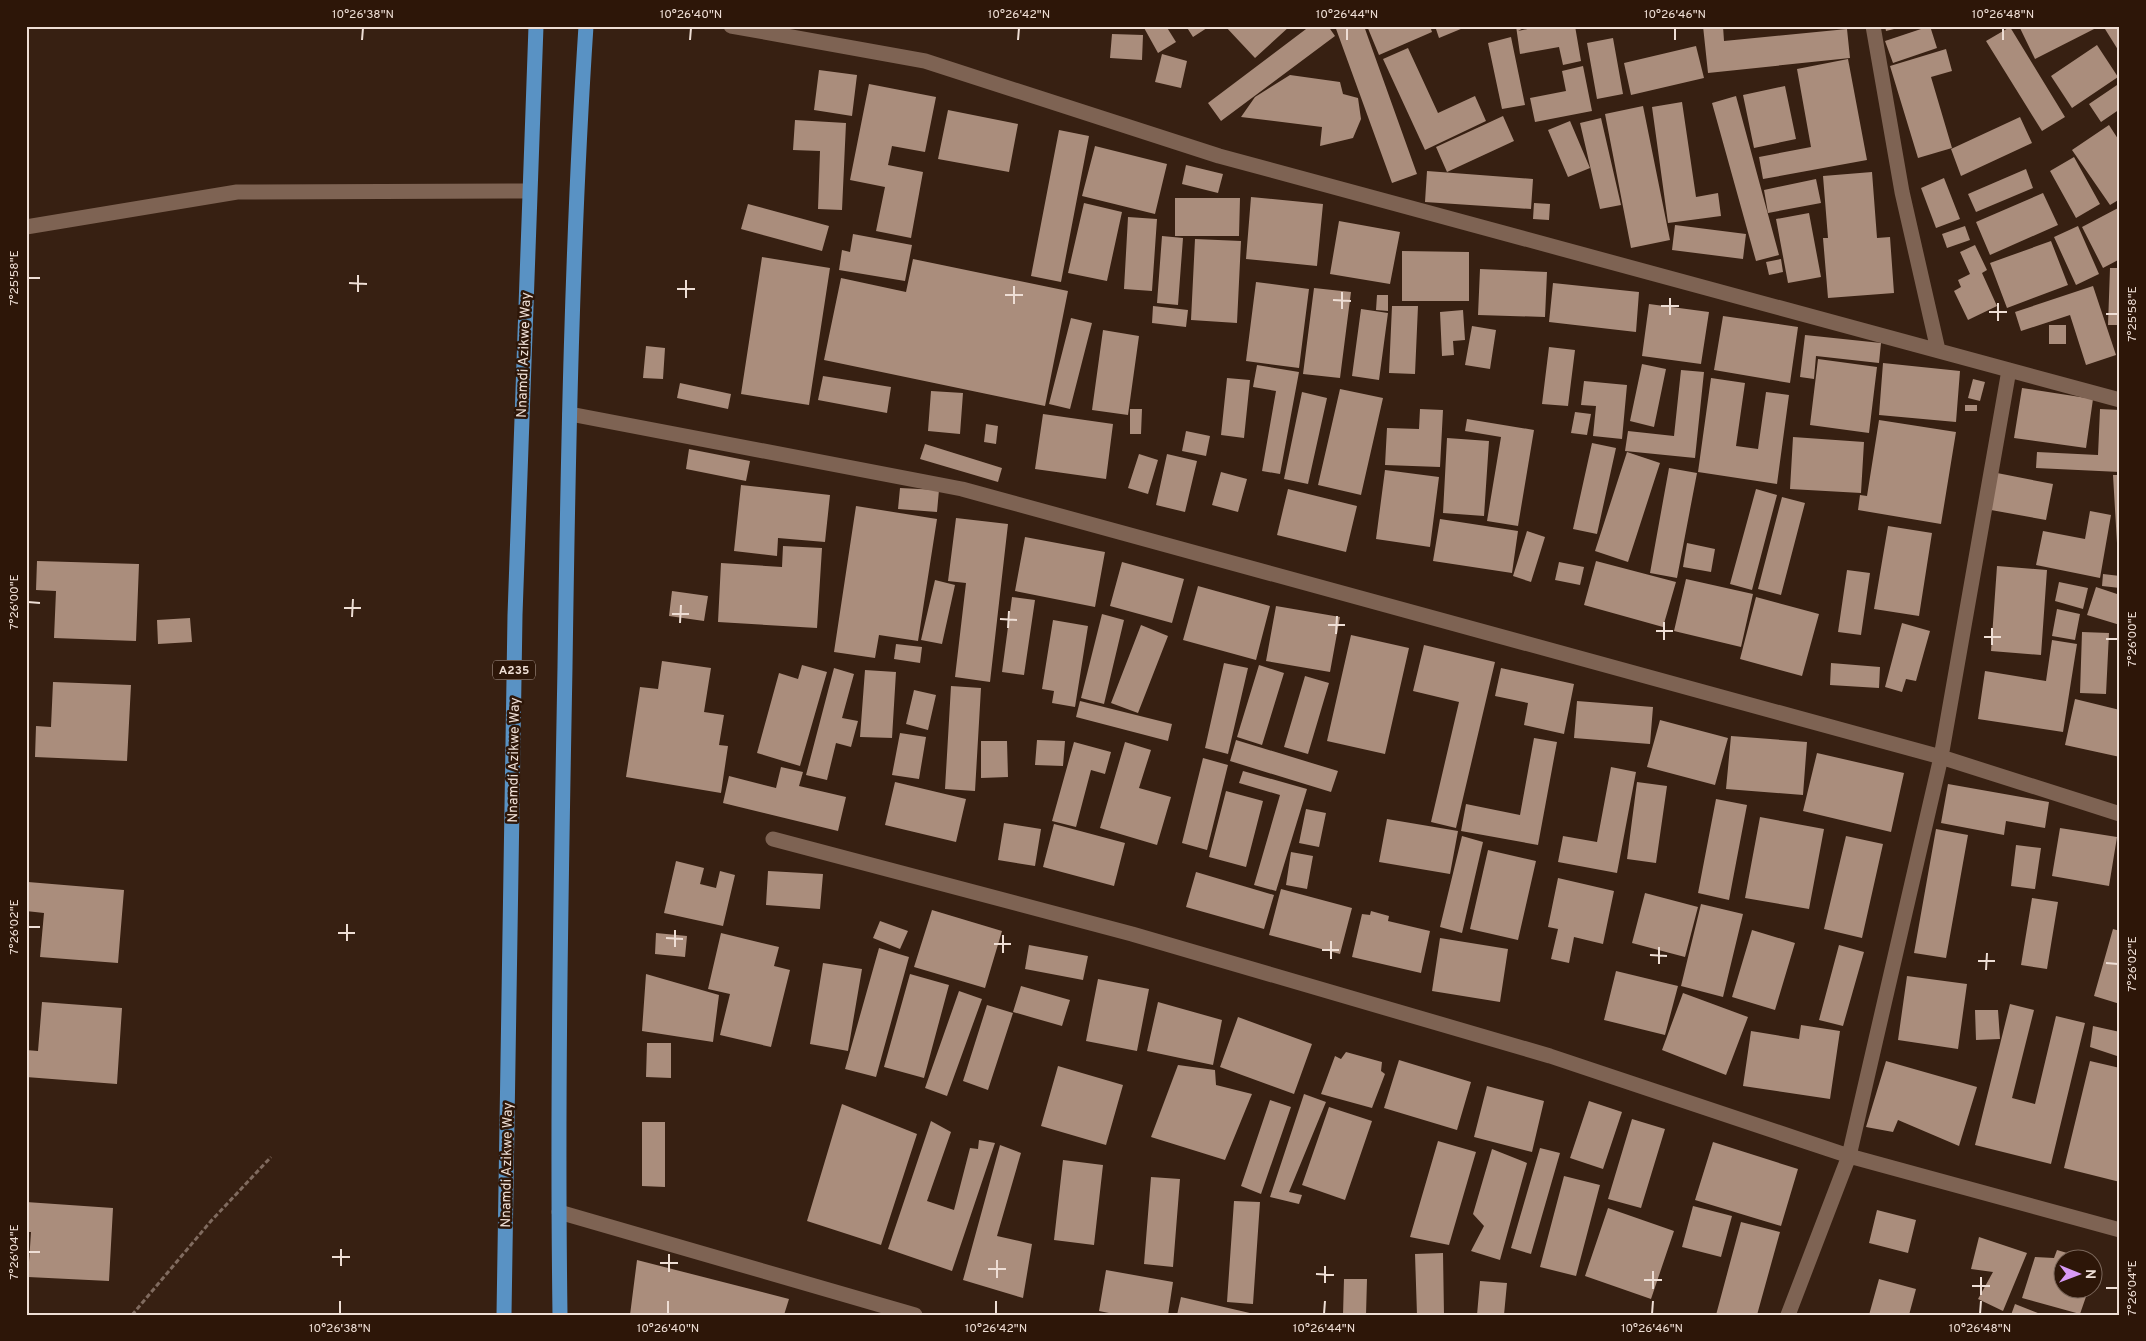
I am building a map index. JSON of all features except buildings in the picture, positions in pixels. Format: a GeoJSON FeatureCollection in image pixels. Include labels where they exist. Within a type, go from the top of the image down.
{"type":"FeatureCollection","features":[{"type":"Feature","properties":{"kind":"highway","name":"Nnamdi Azikwe Way"},"geometry":{"type":"LineString","coordinates":[[504,1315],[515,625],[536,26]]}},
{"type":"Feature","properties":{"kind":"highway"},"geometry":{"type":"LineString","coordinates":[[560,1315],[561,888],[570,414],[586,26]]}},
{"type":"Feature","properties":{"kind":"street"},"geometry":{"type":"LineString","coordinates":[[731,26],[925,61],[1219,156],[2120,400]]}},
{"type":"Feature","properties":{"kind":"street"},"geometry":{"type":"LineString","coordinates":[[1873,26],[1902,192],[1938,350]]}},
{"type":"Feature","properties":{"kind":"street"},"geometry":{"type":"LineString","coordinates":[[26,227],[238,192],[529,191]]}},
{"type":"Feature","properties":{"kind":"street"},"geometry":{"type":"LineString","coordinates":[[1788,1315],[1849,1156],[1941,757],[2009,370]]}},
{"type":"Feature","properties":{"kind":"street"},"geometry":{"type":"LineString","coordinates":[[570,414],[962,489],[1941,757],[2120,814]]}},
{"type":"Feature","properties":{"kind":"street"},"geometry":{"type":"LineString","coordinates":[[773,839],[1132,934],[1550,1056],[1849,1156],[2120,1230]]}},
{"type":"Feature","properties":{"kind":"street"},"geometry":{"type":"LineString","coordinates":[[559,1212],[915,1315]]}},
{"type":"Feature","properties":{"kind":"path"},"geometry":{"type":"LineString","coordinates":[[132,1315],[211,1221],[271,1157]]}}]}
